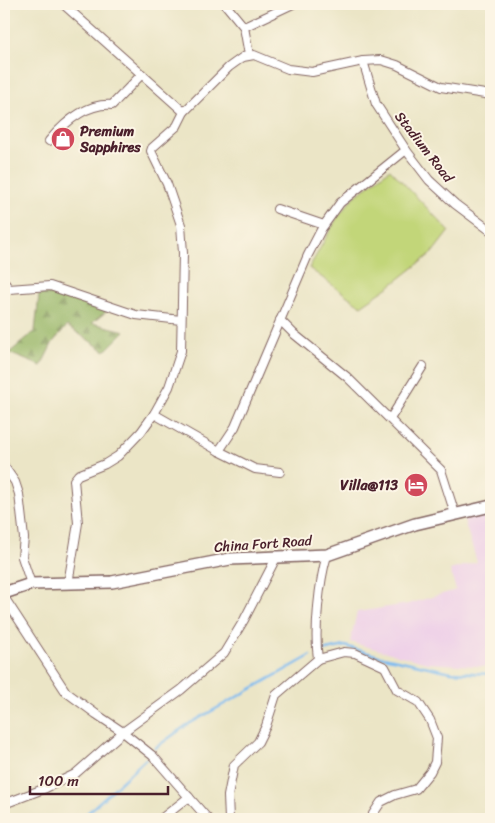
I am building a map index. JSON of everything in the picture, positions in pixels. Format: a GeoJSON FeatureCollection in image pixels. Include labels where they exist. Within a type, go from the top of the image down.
{"type":"FeatureCollection","features":[{"type":"Feature","properties":{"kind":"street"},"geometry":{"type":"LineString","coordinates":[[62,4],[184,112]]}},
{"type":"Feature","properties":{"kind":"street"},"geometry":{"type":"LineString","coordinates":[[225,4],[244,27],[250,55]]}},
{"type":"Feature","properties":{"kind":"street"},"geometry":{"type":"LineString","coordinates":[[244,27],[293,4]]}},
{"type":"Feature","properties":{"kind":"street"},"geometry":{"type":"LineString","coordinates":[[68,584],[78,523],[74,480],[78,475],[105,464],[126,450],[154,414],[169,387],[181,351],[183,253],[181,225],[167,184],[151,151],[152,148],[177,126],[184,112],[229,67],[250,55],[260,56],[288,69],[312,72],[377,59],[388,62],[446,89],[491,95]]}},
{"type":"Feature","properties":{"kind":"street","name":"Stadium Road"},"geometry":{"type":"LineString","coordinates":[[363,61],[376,104],[406,150],[429,180],[462,210],[491,231]]}},
{"type":"Feature","properties":{"kind":"street"},"geometry":{"type":"LineString","coordinates":[[49,141],[69,120],[86,109],[100,104],[112,105],[142,74]]}},
{"type":"Feature","properties":{"kind":"street"},"geometry":{"type":"LineString","coordinates":[[219,451],[235,427],[308,255],[324,225],[340,203],[406,150]]}},
{"type":"Feature","properties":{"kind":"street"},"geometry":{"type":"LineString","coordinates":[[277,209],[324,225]]}},
{"type":"Feature","properties":{"kind":"street"},"geometry":{"type":"LineString","coordinates":[[4,282],[9,290],[50,286],[136,315],[181,320]]}},
{"type":"Feature","properties":{"kind":"street"},"geometry":{"type":"LineString","coordinates":[[280,320],[294,334],[347,377],[441,470],[455,514]]}},
{"type":"Feature","properties":{"kind":"street"},"geometry":{"type":"LineString","coordinates":[[390,419],[423,366]]}},
{"type":"Feature","properties":{"kind":"street"},"geometry":{"type":"LineString","coordinates":[[154,414],[219,451],[255,468],[280,472]]}},
{"type":"Feature","properties":{"kind":"street"},"geometry":{"type":"LineString","coordinates":[[4,466],[15,482],[18,494],[24,538],[22,557],[31,584]]}},
{"type":"Feature","properties":{"kind":"street","name":"China Fort Road"},"geometry":{"type":"LineString","coordinates":[[4,595],[31,584],[112,582],[230,559],[327,555],[415,524],[491,506]]}},
{"type":"Feature","properties":{"kind":"street"},"geometry":{"type":"LineString","coordinates":[[318,659],[316,646],[321,574],[327,555]]}},
{"type":"Feature","properties":{"kind":"street"},"geometry":{"type":"LineString","coordinates":[[4,804],[46,788],[75,774],[123,732],[181,690],[224,653],[244,620],[277,556]]}},
{"type":"Feature","properties":{"kind":"street"},"geometry":{"type":"LineString","coordinates":[[4,595],[66,692],[123,732],[153,756],[208,819]]}},
{"type":"Feature","properties":{"kind":"street"},"geometry":{"type":"LineString","coordinates":[[229,819],[228,796],[234,765],[258,742],[266,726],[276,695],[318,659],[344,652],[355,653],[385,667],[398,690],[418,702],[430,720],[437,738],[435,762],[430,772],[416,788],[394,795],[381,802],[372,819]]}},
{"type":"Feature","properties":{"kind":"street"},"geometry":{"type":"LineString","coordinates":[[161,819],[189,797]]}},
{"type":"Feature","properties":{"kind":"shaded area"},"geometry":{"type":"Polygon","coordinates":[[[491,512],[491,667],[427,663],[350,642],[357,612],[408,604],[456,590],[450,570],[477,562],[463,517],[491,512]]]}},
{"type":"Feature","properties":{"kind":"green space"},"geometry":{"type":"Polygon","coordinates":[[[390,169],[449,231],[432,253],[361,306],[309,268],[337,218],[353,198],[390,169]]]}},
{"type":"Feature","properties":{"kind":"green space"},"geometry":{"type":"Polygon","coordinates":[[[53,291],[107,311],[92,323],[125,331],[105,351],[67,326],[53,342],[41,366],[9,353],[35,331],[39,295],[53,291]]]}},
{"type":"Feature","properties":{"kind":"waterway"},"geometry":{"type":"LineString","coordinates":[[322,651],[345,646],[379,656],[451,672],[491,674]]}},
{"type":"Feature","properties":{"kind":"waterway"},"geometry":{"type":"LineString","coordinates":[[155,748],[187,725],[310,656]]}},
{"type":"Feature","properties":{"kind":"waterway"},"geometry":{"type":"LineString","coordinates":[[81,819],[146,759]]}},
{"type":"Feature","properties":{"kind":"place","name":"Premium Sapphires"},"geometry":{"type":"Point","coordinates":[63,139]}},
{"type":"Feature","properties":{"kind":"place","name":"Villa@113"},"geometry":{"type":"Point","coordinates":[416,485]}}]}
